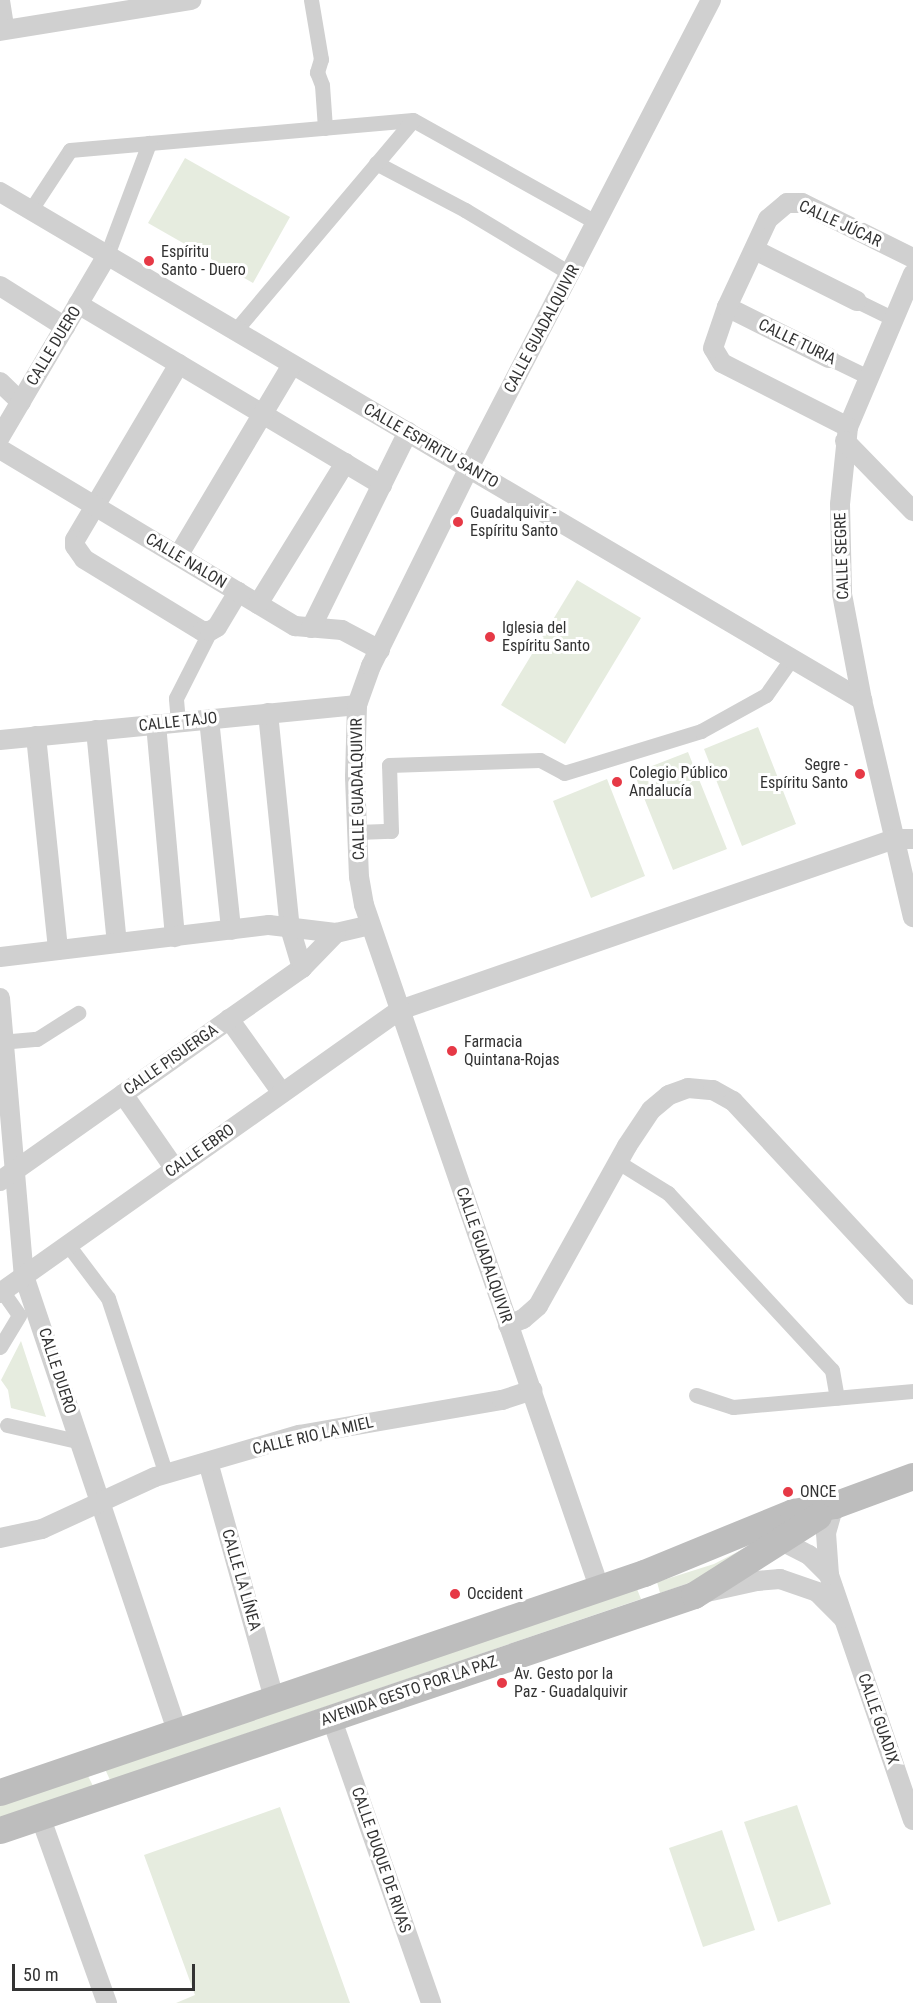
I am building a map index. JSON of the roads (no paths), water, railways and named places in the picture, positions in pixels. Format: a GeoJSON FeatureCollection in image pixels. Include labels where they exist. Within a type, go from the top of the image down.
{"type":"FeatureCollection","features":[{"type":"Feature","properties":{"kind":"main road","name":"AVENIDA GESTO POR LA PAZ"},"geometry":{"type":"LineString","coordinates":[[0,1792],[644,1573],[793,1512],[834,1505],[913,1476]]}},
{"type":"Feature","properties":{"kind":"main road","name":"AVENIDA GESTO POR LA PAZ"},"geometry":{"type":"LineString","coordinates":[[0,1830],[694,1595],[834,1505]]}},
{"type":"Feature","properties":{"kind":"street"},"geometry":{"type":"LineString","coordinates":[[2,0],[4,31],[192,0]]}},
{"type":"Feature","properties":{"kind":"street"},"geometry":{"type":"LineString","coordinates":[[311,0],[321,59],[317,72],[322,85],[325,128]]}},
{"type":"Feature","properties":{"kind":"street","name":"CALLE GUADALQUIVIR"},"geometry":{"type":"LineString","coordinates":[[599,1587],[370,925],[359,877],[355,777],[357,705],[380,650],[469,468],[711,0]]}},
{"type":"Feature","properties":{"kind":"street"},"geometry":{"type":"LineString","coordinates":[[234,332],[412,120]]}},
{"type":"Feature","properties":{"kind":"street"},"geometry":{"type":"LineString","coordinates":[[30,211],[70,150],[412,120],[597,223]]}},
{"type":"Feature","properties":{"kind":"street"},"geometry":{"type":"LineString","coordinates":[[107,255],[149,143]]}},
{"type":"Feature","properties":{"kind":"street"},"geometry":{"type":"LineString","coordinates":[[376,164],[465,210],[571,274]]}},
{"type":"Feature","properties":{"kind":"street","name":"CALLE ESPIRITU SANTO"},"geometry":{"type":"LineString","coordinates":[[0,192],[234,332],[862,700]]}},
{"type":"Feature","properties":{"kind":"street","name":"CALLE JÚCAR"},"geometry":{"type":"LineString","coordinates":[[754,250],[768,219],[780,207],[796,202],[913,258]]}},
{"type":"Feature","properties":{"kind":"street"},"geometry":{"type":"LineString","coordinates":[[894,319],[754,250],[727,307],[713,348],[722,363],[847,434],[913,512]]}},
{"type":"Feature","properties":{"kind":"street","name":"CALLE DUERO"},"geometry":{"type":"LineString","coordinates":[[0,437],[107,255]]}},
{"type":"Feature","properties":{"kind":"street","name":"CALLE SEGRE"},"geometry":{"type":"LineString","coordinates":[[913,274],[868,377],[847,434],[840,504],[842,594],[862,700],[903,839],[913,917]]}},
{"type":"Feature","properties":{"kind":"street"},"geometry":{"type":"LineString","coordinates":[[0,286],[65,327]]}},
{"type":"Feature","properties":{"kind":"street"},"geometry":{"type":"LineString","coordinates":[[78,304],[382,485]]}},
{"type":"Feature","properties":{"kind":"street","name":"CALLE TURIA"},"geometry":{"type":"LineString","coordinates":[[727,307],[868,377]]}},
{"type":"Feature","properties":{"kind":"street"},"geometry":{"type":"LineString","coordinates":[[179,364],[75,540],[80,556],[202,631],[210,631],[217,627],[238,592]]}},
{"type":"Feature","properties":{"kind":"street"},"geometry":{"type":"LineString","coordinates":[[178,556],[292,364]]}},
{"type":"Feature","properties":{"kind":"street"},"geometry":{"type":"LineString","coordinates":[[0,382],[21,402]]}},
{"type":"Feature","properties":{"kind":"street"},"geometry":{"type":"LineString","coordinates":[[311,627],[408,432]]}},
{"type":"Feature","properties":{"kind":"street","name":"CALLE NALON"},"geometry":{"type":"LineString","coordinates":[[0,449],[295,626],[342,630],[380,650]]}},
{"type":"Feature","properties":{"kind":"street"},"geometry":{"type":"LineString","coordinates":[[258,604],[345,463]]}},
{"type":"Feature","properties":{"kind":"street"},"geometry":{"type":"LineString","coordinates":[[178,722],[176,698],[210,631]]}},
{"type":"Feature","properties":{"kind":"street"},"geometry":{"type":"LineString","coordinates":[[357,832],[391,831],[388,765],[540,760],[564,773],[701,731],[766,695],[792,658]]}},
{"type":"Feature","properties":{"kind":"street","name":"CALLE TAJO"},"geometry":{"type":"LineString","coordinates":[[0,740],[357,705]]}},
{"type":"Feature","properties":{"kind":"street"},"geometry":{"type":"LineString","coordinates":[[268,713],[290,928],[302,968]]}},
{"type":"Feature","properties":{"kind":"street"},"geometry":{"type":"LineString","coordinates":[[209,719],[231,930]]}},
{"type":"Feature","properties":{"kind":"street"},"geometry":{"type":"LineString","coordinates":[[156,724],[175,937]]}},
{"type":"Feature","properties":{"kind":"street"},"geometry":{"type":"LineString","coordinates":[[96,730],[117,943]]}},
{"type":"Feature","properties":{"kind":"street"},"geometry":{"type":"LineString","coordinates":[[36,736],[58,950]]}},
{"type":"Feature","properties":{"kind":"street","name":"CALLE EBRO"},"geometry":{"type":"LineString","coordinates":[[1,1292],[400,1010],[903,839]]}},
{"type":"Feature","properties":{"kind":"street"},"geometry":{"type":"LineString","coordinates":[[0,957],[269,926],[336,933],[370,925]]}},
{"type":"Feature","properties":{"kind":"street","name":"CALLE PISUERGA"},"geometry":{"type":"LineString","coordinates":[[8,1175],[302,968],[336,933]]}},
{"type":"Feature","properties":{"kind":"street","name":"CALLE DUERO"},"geometry":{"type":"LineString","coordinates":[[0,998],[8,1175],[28,1312],[81,1442],[177,1731]]}},
{"type":"Feature","properties":{"kind":"street"},"geometry":{"type":"LineString","coordinates":[[2,1042],[37,1039],[78,1013]]}},
{"type":"Feature","properties":{"kind":"street"},"geometry":{"type":"LineString","coordinates":[[229,1019],[282,1093]]}},
{"type":"Feature","properties":{"kind":"street"},"geometry":{"type":"LineString","coordinates":[[508,1325],[524,1319],[538,1306],[618,1162],[651,1110],[669,1095],[688,1088],[713,1090],[734,1101],[913,1295]]}},
{"type":"Feature","properties":{"kind":"street"},"geometry":{"type":"LineString","coordinates":[[123,1094],[175,1169]]}},
{"type":"Feature","properties":{"kind":"street"},"geometry":{"type":"LineString","coordinates":[[618,1162],[668,1193],[825,1362],[832,1370],[837,1398]]}},
{"type":"Feature","properties":{"kind":"street"},"geometry":{"type":"LineString","coordinates":[[68,1245],[108,1298],[166,1474]]}},
{"type":"Feature","properties":{"kind":"street"},"geometry":{"type":"LineString","coordinates":[[0,1347],[28,1312],[1,1292]]}},
{"type":"Feature","properties":{"kind":"street","name":"CALLE RIO LA MIEL"},"geometry":{"type":"LineString","coordinates":[[0,1538],[42,1528],[166,1474],[299,1435],[502,1400],[532,1390]]}},
{"type":"Feature","properties":{"kind":"street"},"geometry":{"type":"LineString","coordinates":[[696,1395],[733,1407],[913,1391]]}},
{"type":"Feature","properties":{"kind":"street"},"geometry":{"type":"LineString","coordinates":[[7,1425],[81,1442]]}},
{"type":"Feature","properties":{"kind":"street","name":"CALLE LA LÍNEA"},"geometry":{"type":"LineString","coordinates":[[208,1462],[274,1699]]}},
{"type":"Feature","properties":{"kind":"street","name":"CALLE GUADIX"},"geometry":{"type":"LineString","coordinates":[[834,1505],[826,1533],[830,1575],[839,1598],[843,1618],[904,1765],[913,1820]]}},
{"type":"Feature","properties":{"kind":"street","name":"CALLE GUADIX"},"geometry":{"type":"LineString","coordinates":[[743,1533],[756,1532],[780,1539],[809,1555],[830,1575]]}},
{"type":"Feature","properties":{"kind":"street","name":"CALLE GUADIX"},"geometry":{"type":"LineString","coordinates":[[694,1595],[757,1581],[780,1579],[799,1583],[817,1592],[843,1618]]}},
{"type":"Feature","properties":{"kind":"street","name":"CALLE DUQUE DE RIVAS"},"geometry":{"type":"LineString","coordinates":[[331,1717],[431,2003]]}},
{"type":"Feature","properties":{"kind":"street"},"geometry":{"type":"LineString","coordinates":[[40,1816],[107,2003]]}},
{"type":"Feature","properties":{"kind":"place","name":"Espíritu Santo - Duero"},"geometry":{"type":"Point","coordinates":[149,261]}},
{"type":"Feature","properties":{"kind":"place","name":"Guadalquivir - Espíritu Santo"},"geometry":{"type":"Point","coordinates":[458,522]}},
{"type":"Feature","properties":{"kind":"place","name":"Iglesia del Espíritu Santo"},"geometry":{"type":"Point","coordinates":[490,637]}},
{"type":"Feature","properties":{"kind":"place","name":"Segre - Espíritu Santo"},"geometry":{"type":"Point","coordinates":[860,774]}},
{"type":"Feature","properties":{"kind":"place","name":"Colegio Público Andalucía"},"geometry":{"type":"Point","coordinates":[617,782]}},
{"type":"Feature","properties":{"kind":"place","name":"Farmacia Quintana-Rojas"},"geometry":{"type":"Point","coordinates":[452,1051]}},
{"type":"Feature","properties":{"kind":"place","name":"ONCE"},"geometry":{"type":"Point","coordinates":[788,1492]}},
{"type":"Feature","properties":{"kind":"place","name":"Occident"},"geometry":{"type":"Point","coordinates":[455,1594]}},
{"type":"Feature","properties":{"kind":"place","name":"Av. Gesto por la Paz - Guadalquivir"},"geometry":{"type":"Point","coordinates":[502,1683]}}]}
